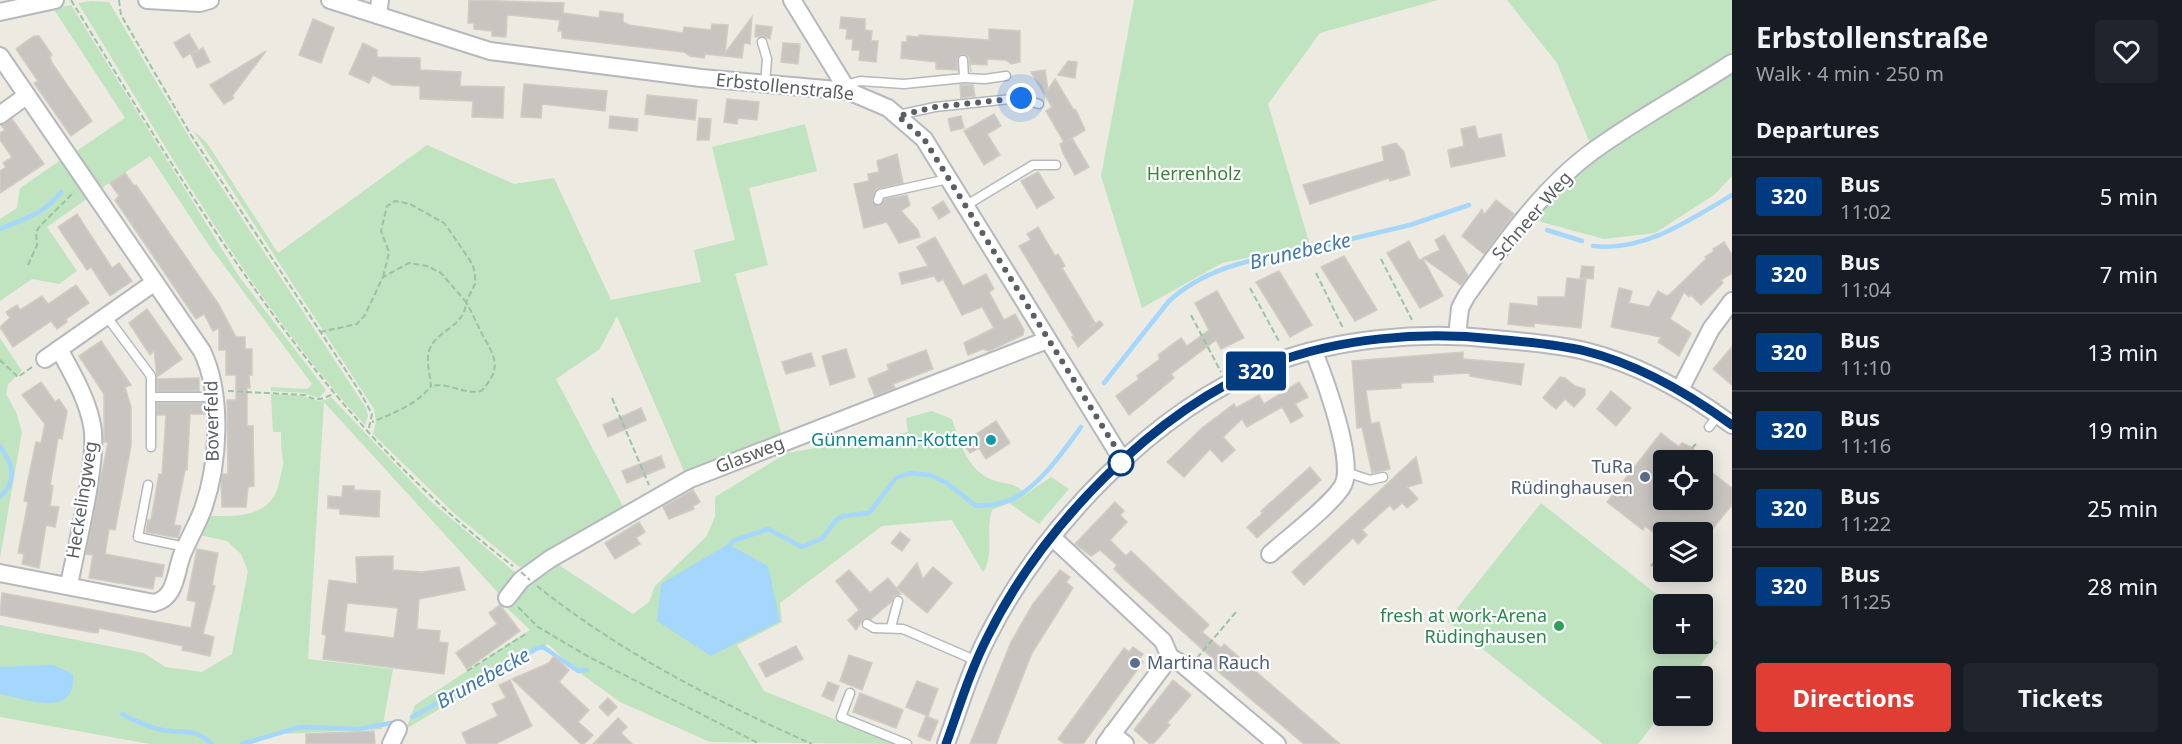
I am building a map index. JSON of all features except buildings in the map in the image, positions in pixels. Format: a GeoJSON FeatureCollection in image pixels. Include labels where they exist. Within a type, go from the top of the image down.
{"type":"FeatureCollection","features":[{"type":"Feature","properties":{"kind":"street"},"geometry":{"type":"LineString","coordinates":[[0,12],[54,0]]}},
{"type":"Feature","properties":{"kind":"street"},"geometry":{"type":"LineString","coordinates":[[147,0],[200,3],[210,0]]}},
{"type":"Feature","properties":{"kind":"street","name":"Erbstollenstraße"},"geometry":{"type":"LineString","coordinates":[[330,0],[379,8],[490,51],[633,70],[765,84],[847,88],[868,97],[898,116],[924,139],[1124,461]]}},
{"type":"Feature","properties":{"kind":"street"},"geometry":{"type":"LineString","coordinates":[[792,0],[847,88]]}},
{"type":"Feature","properties":{"kind":"street","name":"Boverfeld"},"geometry":{"type":"LineString","coordinates":[[0,56],[202,351],[210,368],[214,394],[216,455],[202,512],[185,547],[171,593],[164,601],[154,603],[0,573]]}},
{"type":"Feature","properties":{"kind":"street","name":"Schneer Weg"},"geometry":{"type":"LineString","coordinates":[[1457,336],[1460,308],[1467,295],[1531,212],[1558,182],[1592,152],[1732,63]]}},
{"type":"Feature","properties":{"kind":"street"},"geometry":{"type":"LineString","coordinates":[[0,115],[26,96]]}},
{"type":"Feature","properties":{"kind":"street"},"geometry":{"type":"LineString","coordinates":[[45,359],[155,282]]}},
{"type":"Feature","properties":{"kind":"street"},"geometry":{"type":"LineString","coordinates":[[1680,390],[1711,329],[1732,301]]}},
{"type":"Feature","properties":{"kind":"street"},"geometry":{"type":"LineString","coordinates":[[946,744],[977,661],[1014,589],[1052,537],[1124,461],[1167,424],[1228,385],[1269,365],[1351,344],[1420,336],[1457,336],[1587,351],[1680,390],[1713,421],[1732,425]]}},
{"type":"Feature","properties":{"kind":"street","name":"Glasweg"},"geometry":{"type":"LineString","coordinates":[[507,598],[521,580],[542,564],[654,499],[709,471],[1047,339]]}},
{"type":"Feature","properties":{"kind":"street","name":"Heckelingweg"},"geometry":{"type":"LineString","coordinates":[[60,349],[84,400],[92,427],[92,456],[69,585]]}},
{"type":"Feature","properties":{"kind":"street"},"geometry":{"type":"LineString","coordinates":[[1270,554],[1342,488],[1346,472],[1346,463],[1327,384],[1314,352]]}},
{"type":"Feature","properties":{"kind":"street"},"geometry":{"type":"LineString","coordinates":[[1052,537],[1163,641],[1170,657],[1188,669],[1277,744]]}},
{"type":"Feature","properties":{"kind":"street"},"geometry":{"type":"LineString","coordinates":[[1114,741],[1170,657]]}},
{"type":"Feature","properties":{"kind":"street"},"geometry":{"type":"LineString","coordinates":[[391,744],[399,729]]}},
{"type":"Feature","properties":{"kind":"lane"},"geometry":{"type":"LineString","coordinates":[[762,42],[766,59],[765,84]]}},
{"type":"Feature","properties":{"kind":"lane"},"geometry":{"type":"LineString","coordinates":[[963,60],[964,78]]}},
{"type":"Feature","properties":{"kind":"lane"},"geometry":{"type":"LineString","coordinates":[[847,88],[860,81],[904,84],[1006,76]]}},
{"type":"Feature","properties":{"kind":"lane"},"geometry":{"type":"LineString","coordinates":[[898,116],[935,107],[1021,98],[1039,104]]}},
{"type":"Feature","properties":{"kind":"lane"},"geometry":{"type":"LineString","coordinates":[[965,206],[1033,165],[1056,165]]}},
{"type":"Feature","properties":{"kind":"lane"},"geometry":{"type":"LineString","coordinates":[[878,200],[880,194],[948,178]]}},
{"type":"Feature","properties":{"kind":"lane"},"geometry":{"type":"LineString","coordinates":[[107,317],[150,376],[151,447]]}},
{"type":"Feature","properties":{"kind":"lane"},"geometry":{"type":"LineString","coordinates":[[151,397],[214,394]]}},
{"type":"Feature","properties":{"kind":"lane"},"geometry":{"type":"LineString","coordinates":[[1346,472],[1370,480],[1383,477]]}},
{"type":"Feature","properties":{"kind":"lane"},"geometry":{"type":"LineString","coordinates":[[148,485],[138,537],[185,547]]}},
{"type":"Feature","properties":{"kind":"lane"},"geometry":{"type":"LineString","coordinates":[[891,627],[898,601]]}},
{"type":"Feature","properties":{"kind":"lane"},"geometry":{"type":"LineString","coordinates":[[867,624],[874,628],[903,628],[977,661]]}},
{"type":"Feature","properties":{"kind":"lane"},"geometry":{"type":"LineString","coordinates":[[850,693],[841,717],[907,744]]}},
{"type":"Feature","properties":{"kind":"path"},"geometry":{"type":"LineString","coordinates":[[71,0],[244,278],[333,394],[431,498],[531,580]]}},
{"type":"Feature","properties":{"kind":"path"},"geometry":{"type":"LineString","coordinates":[[119,0],[121,15],[191,135],[364,399],[372,414],[368,432]]}},
{"type":"Feature","properties":{"kind":"path"},"geometry":{"type":"LineString","coordinates":[[28,265],[37,245],[36,232],[40,226],[86,183]]}},
{"type":"Feature","properties":{"kind":"path"},"geometry":{"type":"LineString","coordinates":[[320,332],[357,324],[365,315],[383,277],[390,252],[381,231],[387,206],[394,201],[410,204],[444,223],[473,265],[475,284],[466,302],[466,311],[460,321],[434,343],[429,351],[431,386],[426,393],[400,410],[372,422]]}},
{"type":"Feature","properties":{"kind":"path"},"geometry":{"type":"LineString","coordinates":[[1381,260],[1420,336]]}},
{"type":"Feature","properties":{"kind":"path"},"geometry":{"type":"LineString","coordinates":[[383,277],[409,263],[427,266],[441,273],[466,302],[496,358],[495,370],[481,391],[470,393],[442,384],[431,386]]}},
{"type":"Feature","properties":{"kind":"path"},"geometry":{"type":"LineString","coordinates":[[1316,273],[1351,344]]}},
{"type":"Feature","properties":{"kind":"path"},"geometry":{"type":"LineString","coordinates":[[1250,288],[1288,359]]}},
{"type":"Feature","properties":{"kind":"path"},"geometry":{"type":"LineString","coordinates":[[1191,315],[1228,385]]}},
{"type":"Feature","properties":{"kind":"path"},"geometry":{"type":"LineString","coordinates":[[0,360],[18,377]]}},
{"type":"Feature","properties":{"kind":"path"},"geometry":{"type":"LineString","coordinates":[[214,394],[295,394],[323,400],[333,394]]}},
{"type":"Feature","properties":{"kind":"path"},"geometry":{"type":"LineString","coordinates":[[612,398],[654,499]]}},
{"type":"Feature","properties":{"kind":"path"},"geometry":{"type":"LineString","coordinates":[[1692,448],[1696,444]]}},
{"type":"Feature","properties":{"kind":"path"},"geometry":{"type":"LineString","coordinates":[[542,589],[588,622],[687,684],[740,712],[812,744]]}},
{"type":"Feature","properties":{"kind":"path"},"geometry":{"type":"LineString","coordinates":[[507,598],[538,627],[589,657],[760,744]]}},
{"type":"Feature","properties":{"kind":"path"},"geometry":{"type":"LineString","coordinates":[[1188,669],[1236,612]]}},
{"type":"Feature","properties":{"kind":"path"},"geometry":{"type":"LineString","coordinates":[[467,671],[528,633]]}},
{"type":"Feature","properties":{"kind":"green space","name":"Herrenholz"},"geometry":{"type":"Polygon","coordinates":[[[1134,0],[1438,0],[1320,33],[1268,104],[1310,245],[1222,263],[1142,308],[1101,176],[1134,0]]]}},
{"type":"Feature","properties":{"kind":"green space"},"geometry":{"type":"Polygon","coordinates":[[[1507,0],[1732,0],[1732,176],[1714,195],[1655,233],[1604,239],[1534,220],[1595,156],[1557,63],[1507,0]]]}},
{"type":"Feature","properties":{"kind":"green space"},"geometry":{"type":"Polygon","coordinates":[[[109,2],[190,139],[366,408],[368,416],[365,425],[284,327],[212,221],[78,3],[109,2]]]}},
{"type":"Feature","properties":{"kind":"green space"},"geometry":{"type":"Polygon","coordinates":[[[71,5],[238,275],[326,390],[319,398],[304,393],[271,391],[271,387],[307,389],[312,384],[208,244],[150,156],[100,189],[75,152],[125,118],[53,8],[71,5]]]}},
{"type":"Feature","properties":{"kind":"green space"},"geometry":{"type":"Polygon","coordinates":[[[805,124],[817,171],[749,188],[768,265],[735,274],[783,439],[686,476],[617,316],[600,349],[556,379],[626,512],[522,569],[456,515],[373,434],[376,422],[374,409],[193,130],[207,143],[278,253],[427,145],[514,184],[554,178],[611,300],[701,282],[694,250],[735,240],[712,147],[805,124]]]}},
{"type":"Feature","properties":{"kind":"green space"},"geometry":{"type":"Polygon","coordinates":[[[61,160],[91,196],[47,227],[77,271],[59,284],[32,279],[0,301],[0,219],[17,208],[20,188],[61,160]]]}},
{"type":"Feature","properties":{"kind":"green space"},"geometry":{"type":"Polygon","coordinates":[[[0,338],[22,371],[8,384],[6,394],[16,412],[22,432],[0,558],[0,338]]]}},
{"type":"Feature","properties":{"kind":"green space"},"geometry":{"type":"Polygon","coordinates":[[[271,394],[298,395],[320,401],[331,397],[428,499],[518,575],[500,595],[324,402],[308,659],[393,669],[382,729],[282,734],[252,744],[150,744],[0,717],[0,625],[144,653],[165,667],[202,672],[232,654],[248,571],[241,554],[227,541],[199,535],[207,516],[243,515],[263,508],[271,501],[276,491],[283,462],[281,432],[273,432],[271,394]]]}},
{"type":"Feature","properties":{"kind":"green space"},"geometry":{"type":"Polygon","coordinates":[[[932,411],[952,419],[969,460],[980,473],[988,478],[1011,484],[1026,494],[1051,477],[1069,489],[1039,524],[1009,503],[992,510],[987,565],[983,572],[952,520],[882,526],[780,603],[782,622],[737,645],[764,691],[896,744],[710,742],[620,702],[576,670],[548,644],[406,729],[415,705],[530,630],[506,607],[533,576],[559,565],[633,614],[649,602],[655,586],[706,537],[715,517],[715,497],[787,453],[908,432],[906,418],[932,411]]]}},
{"type":"Feature","properties":{"kind":"green space","name":"fresh at work-Arena Rüdinghausen"},"geometry":{"type":"Polygon","coordinates":[[[1541,503],[1656,594],[1653,594],[1653,654],[1709,654],[1700,666],[1653,666],[1653,725],[1638,744],[1603,744],[1447,621],[1541,503]]]}},
{"type":"Feature","properties":{"kind":"green space","name":"fresh at work-Arena Rüdinghausen"},"geometry":{"type":"Polygon","coordinates":[[[1713,639],[1718,643],[1713,649],[1713,639]]]}},
{"type":"Feature","properties":{"kind":"water"},"geometry":{"type":"Polygon","coordinates":[[[728,544],[768,566],[780,621],[711,656],[657,621],[661,584],[728,544]]]}},
{"type":"Feature","properties":{"kind":"water"},"geometry":{"type":"Polygon","coordinates":[[[53,665],[73,674],[72,688],[67,697],[59,702],[36,702],[0,694],[0,667],[53,665]]]}},
{"type":"Feature","properties":{"kind":"waterway"},"geometry":{"type":"LineString","coordinates":[[0,229],[41,210],[61,192]]}},
{"type":"Feature","properties":{"kind":"waterway","name":"Brunebecke"},"geometry":{"type":"LineString","coordinates":[[1593,246],[1612,247],[1648,239],[1683,224],[1732,195]]}},
{"type":"Feature","properties":{"kind":"waterway","name":"Brunebecke"},"geometry":{"type":"LineString","coordinates":[[1104,383],[1169,301],[1200,279],[1237,264],[1275,256],[1314,252],[1317,247],[1410,225],[1469,205]]}},
{"type":"Feature","properties":{"kind":"waterway","name":"Brunebecke"},"geometry":{"type":"LineString","coordinates":[[1547,230],[1582,241]]}},
{"type":"Feature","properties":{"kind":"waterway","name":"Brunebecke"},"geometry":{"type":"LineString","coordinates":[[727,549],[733,541],[768,529],[802,547],[823,538],[836,520],[843,516],[869,513],[896,478],[910,473],[930,475],[947,483],[976,506],[1008,501],[1023,493],[1042,477],[1081,427]]}},
{"type":"Feature","properties":{"kind":"waterway"},"geometry":{"type":"LineString","coordinates":[[0,446],[12,472],[9,485],[0,497]]}},
{"type":"Feature","properties":{"kind":"waterway","name":"Brunebecke"},"geometry":{"type":"LineString","coordinates":[[412,717],[538,648],[543,647],[578,671],[587,670]]}},
{"type":"Feature","properties":{"kind":"waterway"},"geometry":{"type":"LineString","coordinates":[[122,714],[157,729],[200,735],[211,744]]}},
{"type":"Feature","properties":{"kind":"waterway","name":"Brunebecke"},"geometry":{"type":"LineString","coordinates":[[242,744],[300,727],[359,729],[391,723]]}},
{"type":"Feature","properties":{"kind":"bus line","name":"320"},"geometry":{"type":"LineString","coordinates":[[946,744],[987,638],[1014,589],[1052,537],[1092,492],[1167,424],[1228,385],[1269,365],[1351,344],[1420,336],[1483,337],[1561,347],[1587,351],[1680,390],[1732,425]]}},
{"type":"Feature","properties":{"kind":"place","name":"Günnemann-Kotten"},"geometry":{"type":"Point","coordinates":[991,440]}},
{"type":"Feature","properties":{"kind":"place","name":"TuRa Rüdinghausen"},"geometry":{"type":"Point","coordinates":[1645,477]}},
{"type":"Feature","properties":{"kind":"place","name":"fresh at work-Arena Rüdinghausen"},"geometry":{"type":"Point","coordinates":[1559,626]}},
{"type":"Feature","properties":{"kind":"place","name":"Martina Rauch"},"geometry":{"type":"Point","coordinates":[1135,663]}},
{"type":"Feature","properties":{"kind":"route"},"geometry":{"type":"LineString","coordinates":[[1021,98],[935,107],[898,116],[924,139],[1037,325],[1061,359],[1124,461],[1121,463]]}}]}
